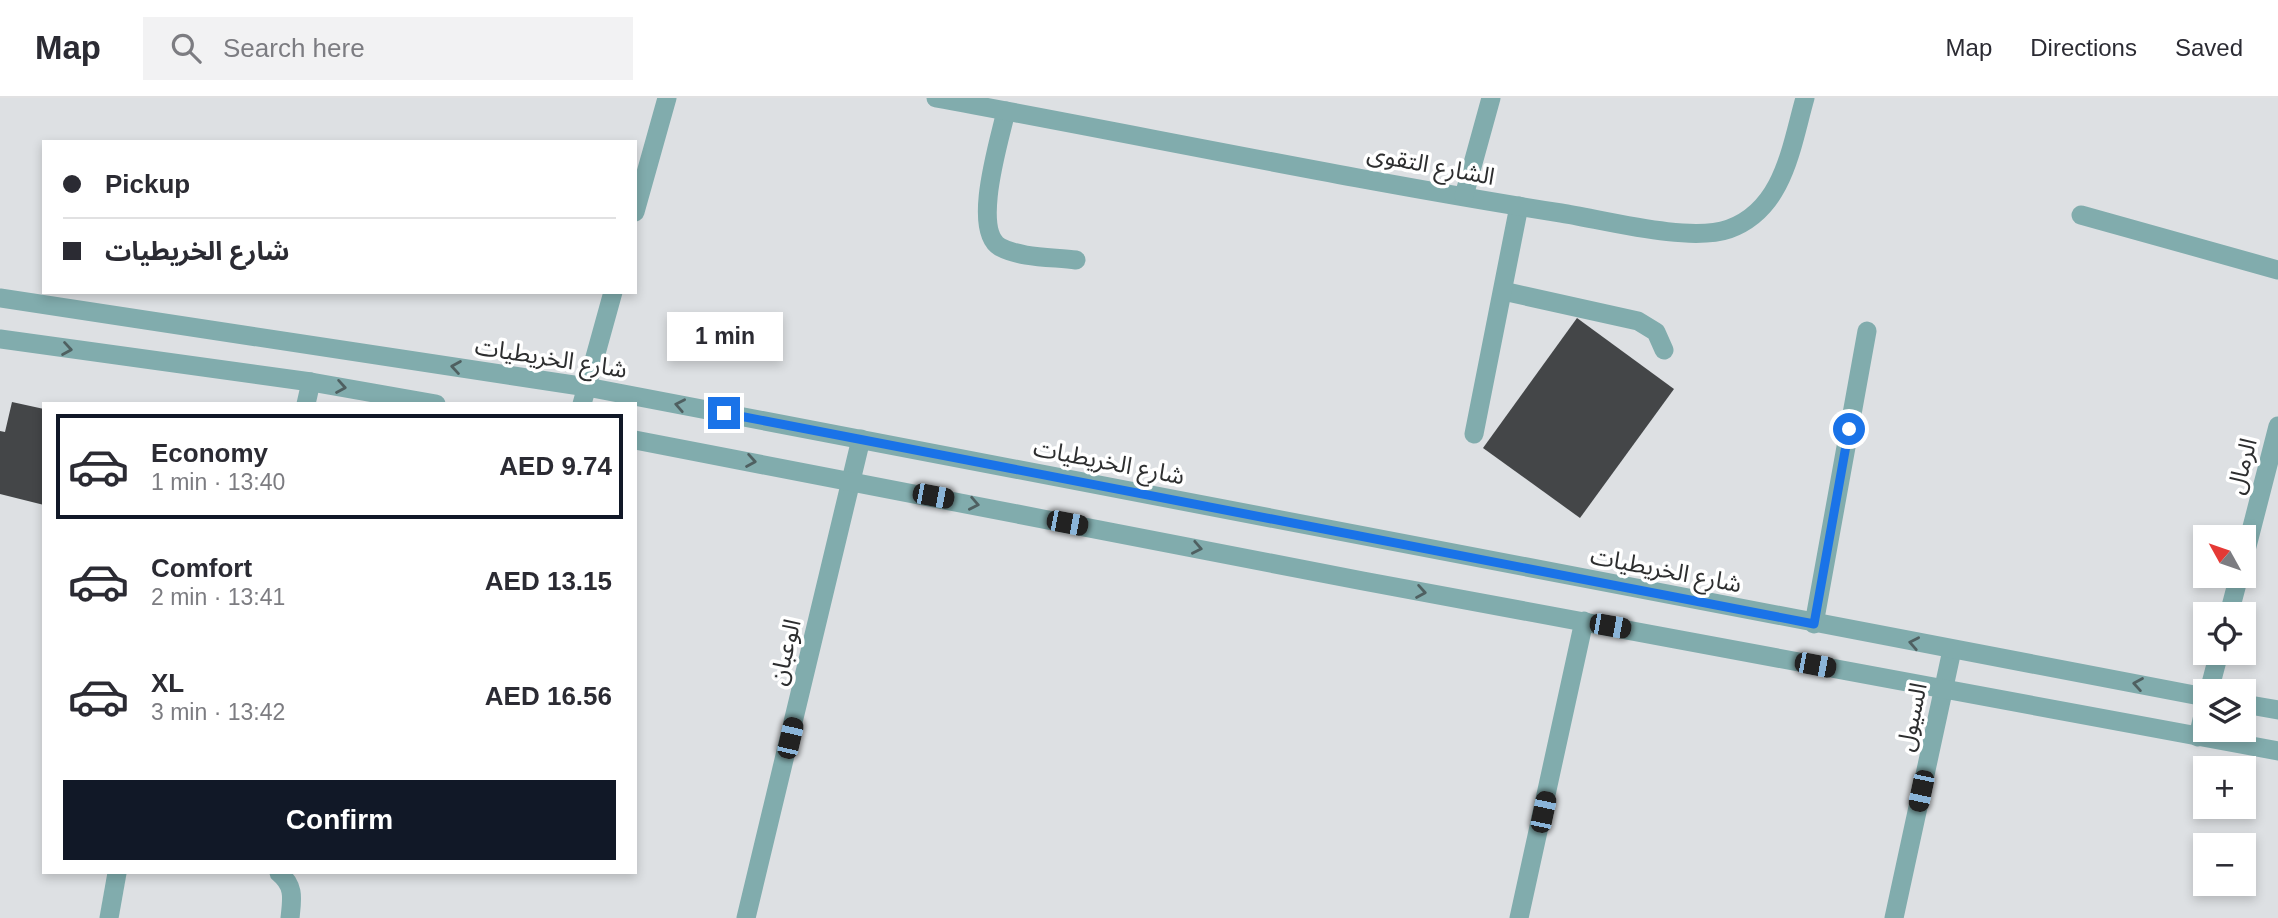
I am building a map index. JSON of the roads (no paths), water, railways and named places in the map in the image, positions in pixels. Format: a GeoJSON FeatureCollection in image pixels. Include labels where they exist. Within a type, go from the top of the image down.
{"type":"FeatureCollection","features":[{"type":"Feature","properties":{"kind":"street"},"geometry":{"type":"LineString","coordinates":[[637,205],[667,98]]}},
{"type":"Feature","properties":{"kind":"street","name":"الشارع التقوى"},"geometry":{"type":"LineString","coordinates":[[936,98],[970,101],[1006,111],[1464,196],[1691,234],[1730,229],[1762,208],[1775,192],[1805,98]]}},
{"type":"Feature","properties":{"kind":"street"},"geometry":{"type":"LineString","coordinates":[[1464,196],[1491,98]]}},
{"type":"Feature","properties":{"kind":"street"},"geometry":{"type":"LineString","coordinates":[[1006,111],[986,212],[988,230],[998,246],[1010,251],[1076,260]]}},
{"type":"Feature","properties":{"kind":"street"},"geometry":{"type":"LineString","coordinates":[[1474,434],[1519,206]]}},
{"type":"Feature","properties":{"kind":"street"},"geometry":{"type":"LineString","coordinates":[[2081,215],[2278,270]]}},
{"type":"Feature","properties":{"kind":"street"},"geometry":{"type":"LineString","coordinates":[[1503,291],[1638,321],[1656,332],[1664,350]]}},
{"type":"Feature","properties":{"kind":"street"},"geometry":{"type":"LineString","coordinates":[[585,396],[612,294]]}},
{"type":"Feature","properties":{"kind":"street","name":"شارع الخريطيات"},"geometry":{"type":"LineString","coordinates":[[0,298],[624,402]]}},
{"type":"Feature","properties":{"kind":"street"},"geometry":{"type":"LineString","coordinates":[[1814,624],[1867,331]]}},
{"type":"Feature","properties":{"kind":"street"},"geometry":{"type":"LineString","coordinates":[[0,339],[311,382],[425,402]]}},
{"type":"Feature","properties":{"kind":"street"},"geometry":{"type":"LineString","coordinates":[[306,402],[311,382]]}},
{"type":"Feature","properties":{"kind":"street","name":"شارع الخريطيات"},"geometry":{"type":"LineString","coordinates":[[637,404],[861,439],[2193,695]]}},
{"type":"Feature","properties":{"kind":"street","name":"الرمال"},"geometry":{"type":"LineString","coordinates":[[2252,525],[2278,426]]}},
{"type":"Feature","properties":{"kind":"street","name":"الوعبان"},"geometry":{"type":"LineString","coordinates":[[746,918],[861,439]]}},
{"type":"Feature","properties":{"kind":"street"},"geometry":{"type":"LineString","coordinates":[[637,440],[1363,581],[2193,736]]}},
{"type":"Feature","properties":{"kind":"street"},"geometry":{"type":"LineString","coordinates":[[1519,918],[1584,621]]}},
{"type":"Feature","properties":{"kind":"street","name":"السيول"},"geometry":{"type":"LineString","coordinates":[[1894,918],[1952,650]]}},
{"type":"Feature","properties":{"kind":"street"},"geometry":{"type":"LineString","coordinates":[[2256,706],[2278,710]]}},
{"type":"Feature","properties":{"kind":"street"},"geometry":{"type":"LineString","coordinates":[[2227,742],[2278,751]]}},
{"type":"Feature","properties":{"kind":"street"},"geometry":{"type":"LineString","coordinates":[[109,918],[117,874]]}},
{"type":"Feature","properties":{"kind":"street"},"geometry":{"type":"LineString","coordinates":[[280,874],[286,879],[293,895],[290,918]]}}]}
